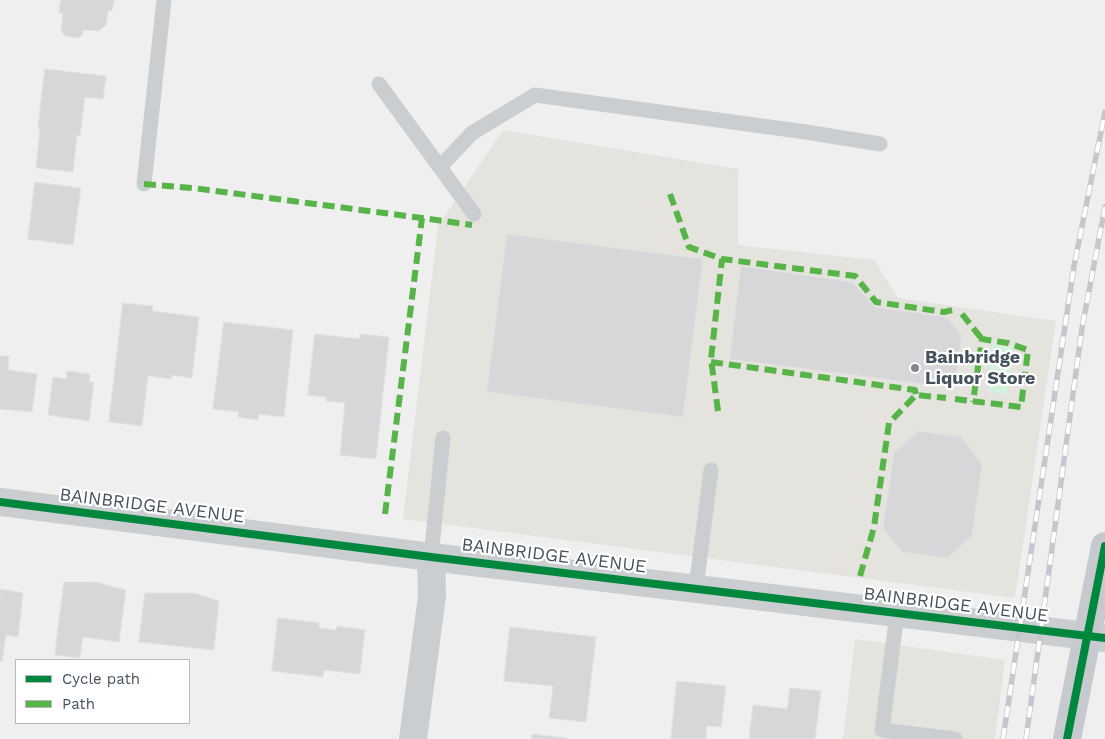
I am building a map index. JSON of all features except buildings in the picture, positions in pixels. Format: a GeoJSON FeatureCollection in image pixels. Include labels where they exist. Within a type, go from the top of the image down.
{"type":"FeatureCollection","features":[{"type":"Feature","properties":{"kind":"main road"},"geometry":{"type":"LineString","coordinates":[[1067,739],[1096,636],[1105,546]]}},
{"type":"Feature","properties":{"kind":"street","name":"BAINBRIDGE AVENUE"},"geometry":{"type":"LineString","coordinates":[[0,502],[430,557],[1096,636]]}},
{"type":"Feature","properties":{"kind":"street"},"geometry":{"type":"LineString","coordinates":[[413,739],[432,596],[430,557]]}},
{"type":"Feature","properties":{"kind":"lane"},"geometry":{"type":"LineString","coordinates":[[144,184],[164,0]]}},
{"type":"Feature","properties":{"kind":"lane"},"geometry":{"type":"LineString","coordinates":[[379,84],[474,214]]}},
{"type":"Feature","properties":{"kind":"lane"},"geometry":{"type":"LineString","coordinates":[[440,167],[472,132],[536,95],[880,144]]}},
{"type":"Feature","properties":{"kind":"lane"},"geometry":{"type":"LineString","coordinates":[[430,557],[443,438]]}},
{"type":"Feature","properties":{"kind":"lane"},"geometry":{"type":"LineString","coordinates":[[696,588],[711,470]]}},
{"type":"Feature","properties":{"kind":"lane"},"geometry":{"type":"LineString","coordinates":[[897,613],[882,730],[955,739]]}},
{"type":"Feature","properties":{"kind":"shaded area"},"geometry":{"type":"Polygon","coordinates":[[[503,130],[738,169],[738,245],[874,260],[898,298],[1056,321],[1015,598],[403,519],[438,226],[503,130]]]}},
{"type":"Feature","properties":{"kind":"shaded area"},"geometry":{"type":"Polygon","coordinates":[[[855,639],[1005,660],[995,739],[843,739],[855,639]]]}},
{"type":"Feature","properties":{"kind":"green space"},"geometry":{"type":"Polygon","coordinates":[[[992,344],[1014,348],[1007,395],[992,392],[986,385],[992,344]]]}},
{"type":"Feature","properties":{"kind":"railway"},"geometry":{"type":"LineString","coordinates":[[1003,739],[1074,266],[1105,112]]}},
{"type":"Feature","properties":{"kind":"railway"},"geometry":{"type":"LineString","coordinates":[[1026,739],[1082,328],[1105,207]]}},
{"type":"Feature","properties":{"kind":"marked path"},"geometry":{"type":"LineString","coordinates":[[144,184],[193,188],[422,218]]}},
{"type":"Feature","properties":{"kind":"marked path"},"geometry":{"type":"LineString","coordinates":[[670,194],[689,247],[722,259],[855,276],[876,302],[944,312],[957,309]]}},
{"type":"Feature","properties":{"kind":"marked path"},"geometry":{"type":"LineString","coordinates":[[385,514],[422,218],[472,225]]}},
{"type":"Feature","properties":{"kind":"marked path"},"geometry":{"type":"LineString","coordinates":[[718,411],[711,359],[722,259]]}},
{"type":"Feature","properties":{"kind":"marked path"},"geometry":{"type":"LineString","coordinates":[[962,314],[982,339]]}},
{"type":"Feature","properties":{"kind":"marked path"},"geometry":{"type":"LineString","coordinates":[[955,399],[1021,407],[1028,350],[1008,343],[982,339],[973,402]]}},
{"type":"Feature","properties":{"kind":"marked path"},"geometry":{"type":"LineString","coordinates":[[711,362],[915,390],[916,395]]}},
{"type":"Feature","properties":{"kind":"marked path"},"geometry":{"type":"LineString","coordinates":[[860,576],[874,527],[889,423],[916,395],[946,398]]}},
{"type":"Feature","properties":{"kind":"cycle path"},"geometry":{"type":"LineString","coordinates":[[0,502],[431,557],[1105,638]]}},
{"type":"Feature","properties":{"kind":"cycle path"},"geometry":{"type":"LineString","coordinates":[[1067,739],[1105,546]]}},
{"type":"Feature","properties":{"kind":"place","name":"Bainbridge Liquor Store"},"geometry":{"type":"Point","coordinates":[915,368]}}]}
